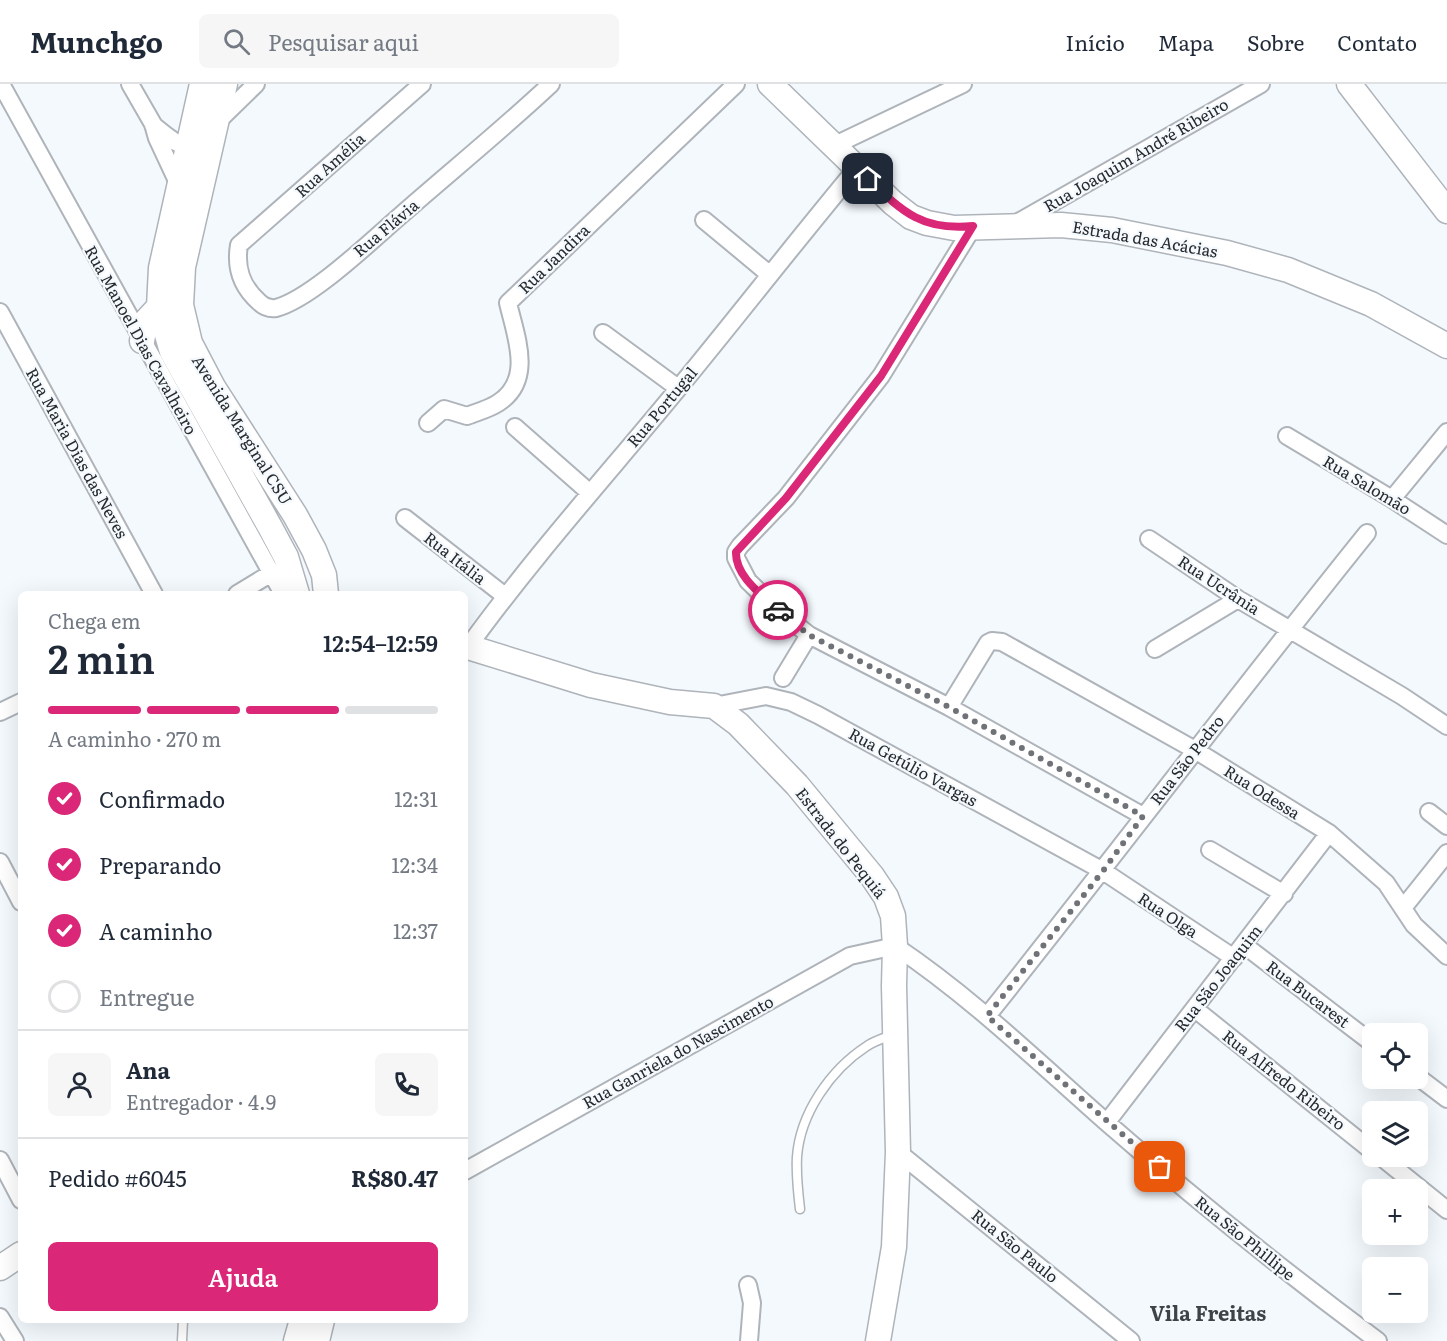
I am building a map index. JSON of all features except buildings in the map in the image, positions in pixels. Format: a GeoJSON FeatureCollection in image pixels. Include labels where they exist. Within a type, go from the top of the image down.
{"type":"FeatureCollection","features":[{"type":"Feature","properties":{"kind":"main road","name":"Avenida Marginal CSU"},"geometry":{"type":"LineString","coordinates":[[202,84],[198,149],[180,284],[181,305],[190,343],[213,387],[296,515],[324,575],[326,591]]}},
{"type":"Feature","properties":{"kind":"main road","name":"Avenida Marginal CSU"},"geometry":{"type":"LineString","coordinates":[[225,84],[215,123],[179,185],[161,268],[159,307],[172,352],[286,557],[296,591]]}},
{"type":"Feature","properties":{"kind":"main road","name":"Estrada das Acácias"},"geometry":{"type":"LineString","coordinates":[[770,84],[893,203],[927,224],[954,228],[1061,225],[1112,230],[1227,253],[1288,270],[1371,304],[1447,346]]}},
{"type":"Feature","properties":{"kind":"main road"},"geometry":{"type":"LineString","coordinates":[[1348,84],[1447,211]]}},
{"type":"Feature","properties":{"kind":"main road"},"geometry":{"type":"LineString","coordinates":[[142,341],[146,321],[159,307]]}},
{"type":"Feature","properties":{"kind":"main road"},"geometry":{"type":"LineString","coordinates":[[468,646],[591,685],[670,702],[714,706]]}},
{"type":"Feature","properties":{"kind":"main road","name":"Estrada do Pequiá"},"geometry":{"type":"LineString","coordinates":[[714,706],[738,724],[797,785],[872,876],[886,897],[893,916],[897,1152],[894,1247],[878,1341]]}},
{"type":"Feature","properties":{"kind":"main road"},"geometry":{"type":"LineString","coordinates":[[0,1268],[18,1256]]}},
{"type":"Feature","properties":{"kind":"main road"},"geometry":{"type":"LineString","coordinates":[[296,1341],[301,1323]]}},
{"type":"Feature","properties":{"kind":"main road"},"geometry":{"type":"LineString","coordinates":[[317,1341],[321,1323]]}},
{"type":"Feature","properties":{"kind":"street","name":"Rua Manoel Dias Cavalheiro"},"geometry":{"type":"LineString","coordinates":[[1,84],[281,591]]}},
{"type":"Feature","properties":{"kind":"street"},"geometry":{"type":"LineString","coordinates":[[130,84],[153,124],[157,138],[179,185]]}},
{"type":"Feature","properties":{"kind":"street"},"geometry":{"type":"LineString","coordinates":[[215,123],[256,84]]}},
{"type":"Feature","properties":{"kind":"street","name":"Rua Amélia"},"geometry":{"type":"LineString","coordinates":[[239,246],[422,84]]}},
{"type":"Feature","properties":{"kind":"street","name":"Rua Flávia"},"geometry":{"type":"LineString","coordinates":[[239,246],[238,261],[243,285],[264,306],[273,309],[299,298],[362,249],[492,139],[551,84]]}},
{"type":"Feature","properties":{"kind":"street","name":"Rua Jandira"},"geometry":{"type":"LineString","coordinates":[[428,423],[444,409],[467,416],[498,403],[513,389],[521,371],[508,303],[736,84]]}},
{"type":"Feature","properties":{"kind":"street"},"geometry":{"type":"LineString","coordinates":[[835,145],[963,84]]}},
{"type":"Feature","properties":{"kind":"street","name":"Rua Joaquim André Ribeiro"},"geometry":{"type":"LineString","coordinates":[[1011,226],[1260,84]]}},
{"type":"Feature","properties":{"kind":"street"},"geometry":{"type":"LineString","coordinates":[[153,124],[169,138],[198,149]]}},
{"type":"Feature","properties":{"kind":"street","name":"Rua Portugal"},"geometry":{"type":"LineString","coordinates":[[468,645],[505,596],[857,168]]}},
{"type":"Feature","properties":{"kind":"street"},"geometry":{"type":"LineString","coordinates":[[704,220],[770,274]]}},
{"type":"Feature","properties":{"kind":"street"},"geometry":{"type":"LineString","coordinates":[[973,226],[881,376],[786,498],[736,552],[739,567],[748,581],[779,611],[809,635],[949,707],[1143,816]]}},
{"type":"Feature","properties":{"kind":"street","name":"Rua Maria Dias das Neves"},"geometry":{"type":"LineString","coordinates":[[0,312],[152,591]]}},
{"type":"Feature","properties":{"kind":"street"},"geometry":{"type":"LineString","coordinates":[[603,333],[678,388]]}},
{"type":"Feature","properties":{"kind":"street"},"geometry":{"type":"LineString","coordinates":[[515,427],[590,493]]}},
{"type":"Feature","properties":{"kind":"street"},"geometry":{"type":"LineString","coordinates":[[1392,499],[1447,432]]}},
{"type":"Feature","properties":{"kind":"street","name":"Rua Salomão"},"geometry":{"type":"LineString","coordinates":[[1287,436],[1447,535]]}},
{"type":"Feature","properties":{"kind":"street","name":"Rua Itália"},"geometry":{"type":"LineString","coordinates":[[405,518],[505,596]]}},
{"type":"Feature","properties":{"kind":"street","name":"Rua São Pedro"},"geometry":{"type":"LineString","coordinates":[[987,1016],[1367,534]]}},
{"type":"Feature","properties":{"kind":"street","name":"Rua Ucrânia"},"geometry":{"type":"LineString","coordinates":[[1149,539],[1238,599],[1447,726]]}},
{"type":"Feature","properties":{"kind":"street"},"geometry":{"type":"LineString","coordinates":[[242,591],[270,574]]}},
{"type":"Feature","properties":{"kind":"street"},"geometry":{"type":"LineString","coordinates":[[1155,649],[1238,599]]}},
{"type":"Feature","properties":{"kind":"street"},"geometry":{"type":"LineString","coordinates":[[783,678],[809,635]]}},
{"type":"Feature","properties":{"kind":"street","name":"Rua Odessa"},"geometry":{"type":"LineString","coordinates":[[949,707],[988,643],[997,641],[1195,750],[1329,833],[1386,883],[1423,936],[1447,956]]}},
{"type":"Feature","properties":{"kind":"street","name":"Rua Getúlio Vargas"},"geometry":{"type":"LineString","coordinates":[[714,706],[766,696],[791,702],[1103,871]]}},
{"type":"Feature","properties":{"kind":"street"},"geometry":{"type":"LineString","coordinates":[[0,712],[18,703]]}},
{"type":"Feature","properties":{"kind":"street"},"geometry":{"type":"LineString","coordinates":[[1429,812],[1447,826]]}},
{"type":"Feature","properties":{"kind":"street","name":"Rua São Joaquim"},"geometry":{"type":"LineString","coordinates":[[1107,1122],[1329,833]]}},
{"type":"Feature","properties":{"kind":"street"},"geometry":{"type":"LineString","coordinates":[[1210,850],[1284,894]]}},
{"type":"Feature","properties":{"kind":"street"},"geometry":{"type":"LineString","coordinates":[[1403,908],[1447,853]]}},
{"type":"Feature","properties":{"kind":"street"},"geometry":{"type":"LineString","coordinates":[[0,862],[18,896]]}},
{"type":"Feature","properties":{"kind":"street","name":"Rua Olga"},"geometry":{"type":"LineString","coordinates":[[1103,871],[1239,952]]}},
{"type":"Feature","properties":{"kind":"street","name":"Rua São Phillipe"},"geometry":{"type":"LineString","coordinates":[[895,946],[987,1016],[1107,1122],[1284,1270],[1378,1341]]}},
{"type":"Feature","properties":{"kind":"street","name":"Rua Ganriela do Nascimento"},"geometry":{"type":"LineString","coordinates":[[468,1169],[850,956],[895,946]]}},
{"type":"Feature","properties":{"kind":"street","name":"Rua Bucarest"},"geometry":{"type":"LineString","coordinates":[[1239,952],[1362,1036]]}},
{"type":"Feature","properties":{"kind":"street","name":"Rua Alfredo Ribeiro"},"geometry":{"type":"LineString","coordinates":[[1195,1009],[1362,1143]]}},
{"type":"Feature","properties":{"kind":"street"},"geometry":{"type":"LineString","coordinates":[[1428,1085],[1447,1100]]}},
{"type":"Feature","properties":{"kind":"street","name":"Rua São Paulo"},"geometry":{"type":"LineString","coordinates":[[897,1152],[1131,1341]]}},
{"type":"Feature","properties":{"kind":"street"},"geometry":{"type":"LineString","coordinates":[[0,1160],[18,1194]]}},
{"type":"Feature","properties":{"kind":"street"},"geometry":{"type":"LineString","coordinates":[[1394,1167],[1447,1209]]}},
{"type":"Feature","properties":{"kind":"street"},"geometry":{"type":"LineString","coordinates":[[748,1286],[752,1303],[749,1341]]}},
{"type":"Feature","properties":{"kind":"street"},"geometry":{"type":"LineString","coordinates":[[0,1317],[15,1341]]}},
{"type":"Feature","properties":{"kind":"lane"},"geometry":{"type":"LineString","coordinates":[[800,1209],[797,1157],[807,1117],[827,1084],[846,1062],[868,1045],[895,1033]]}},
{"type":"Feature","properties":{"kind":"lane"},"geometry":{"type":"LineString","coordinates":[[182,1341],[183,1323]]}},
{"type":"Feature","properties":{"kind":"way so far"},"geometry":{"type":"LineString","coordinates":[[778,610],[809,635],[949,707],[1143,816],[1103,871],[987,1016],[1160,1167]]}},
{"type":"Feature","properties":{"kind":"district","name":"Vila Freitas"},"geometry":{"type":"Point","coordinates":[1208,1314]}},
{"type":"Feature","properties":{"kind":"route"},"geometry":{"type":"LineString","coordinates":[[778,610],[748,581],[739,567],[736,552],[786,498],[881,376],[973,226],[954,228],[927,224],[893,203],[868,179]]}}]}
